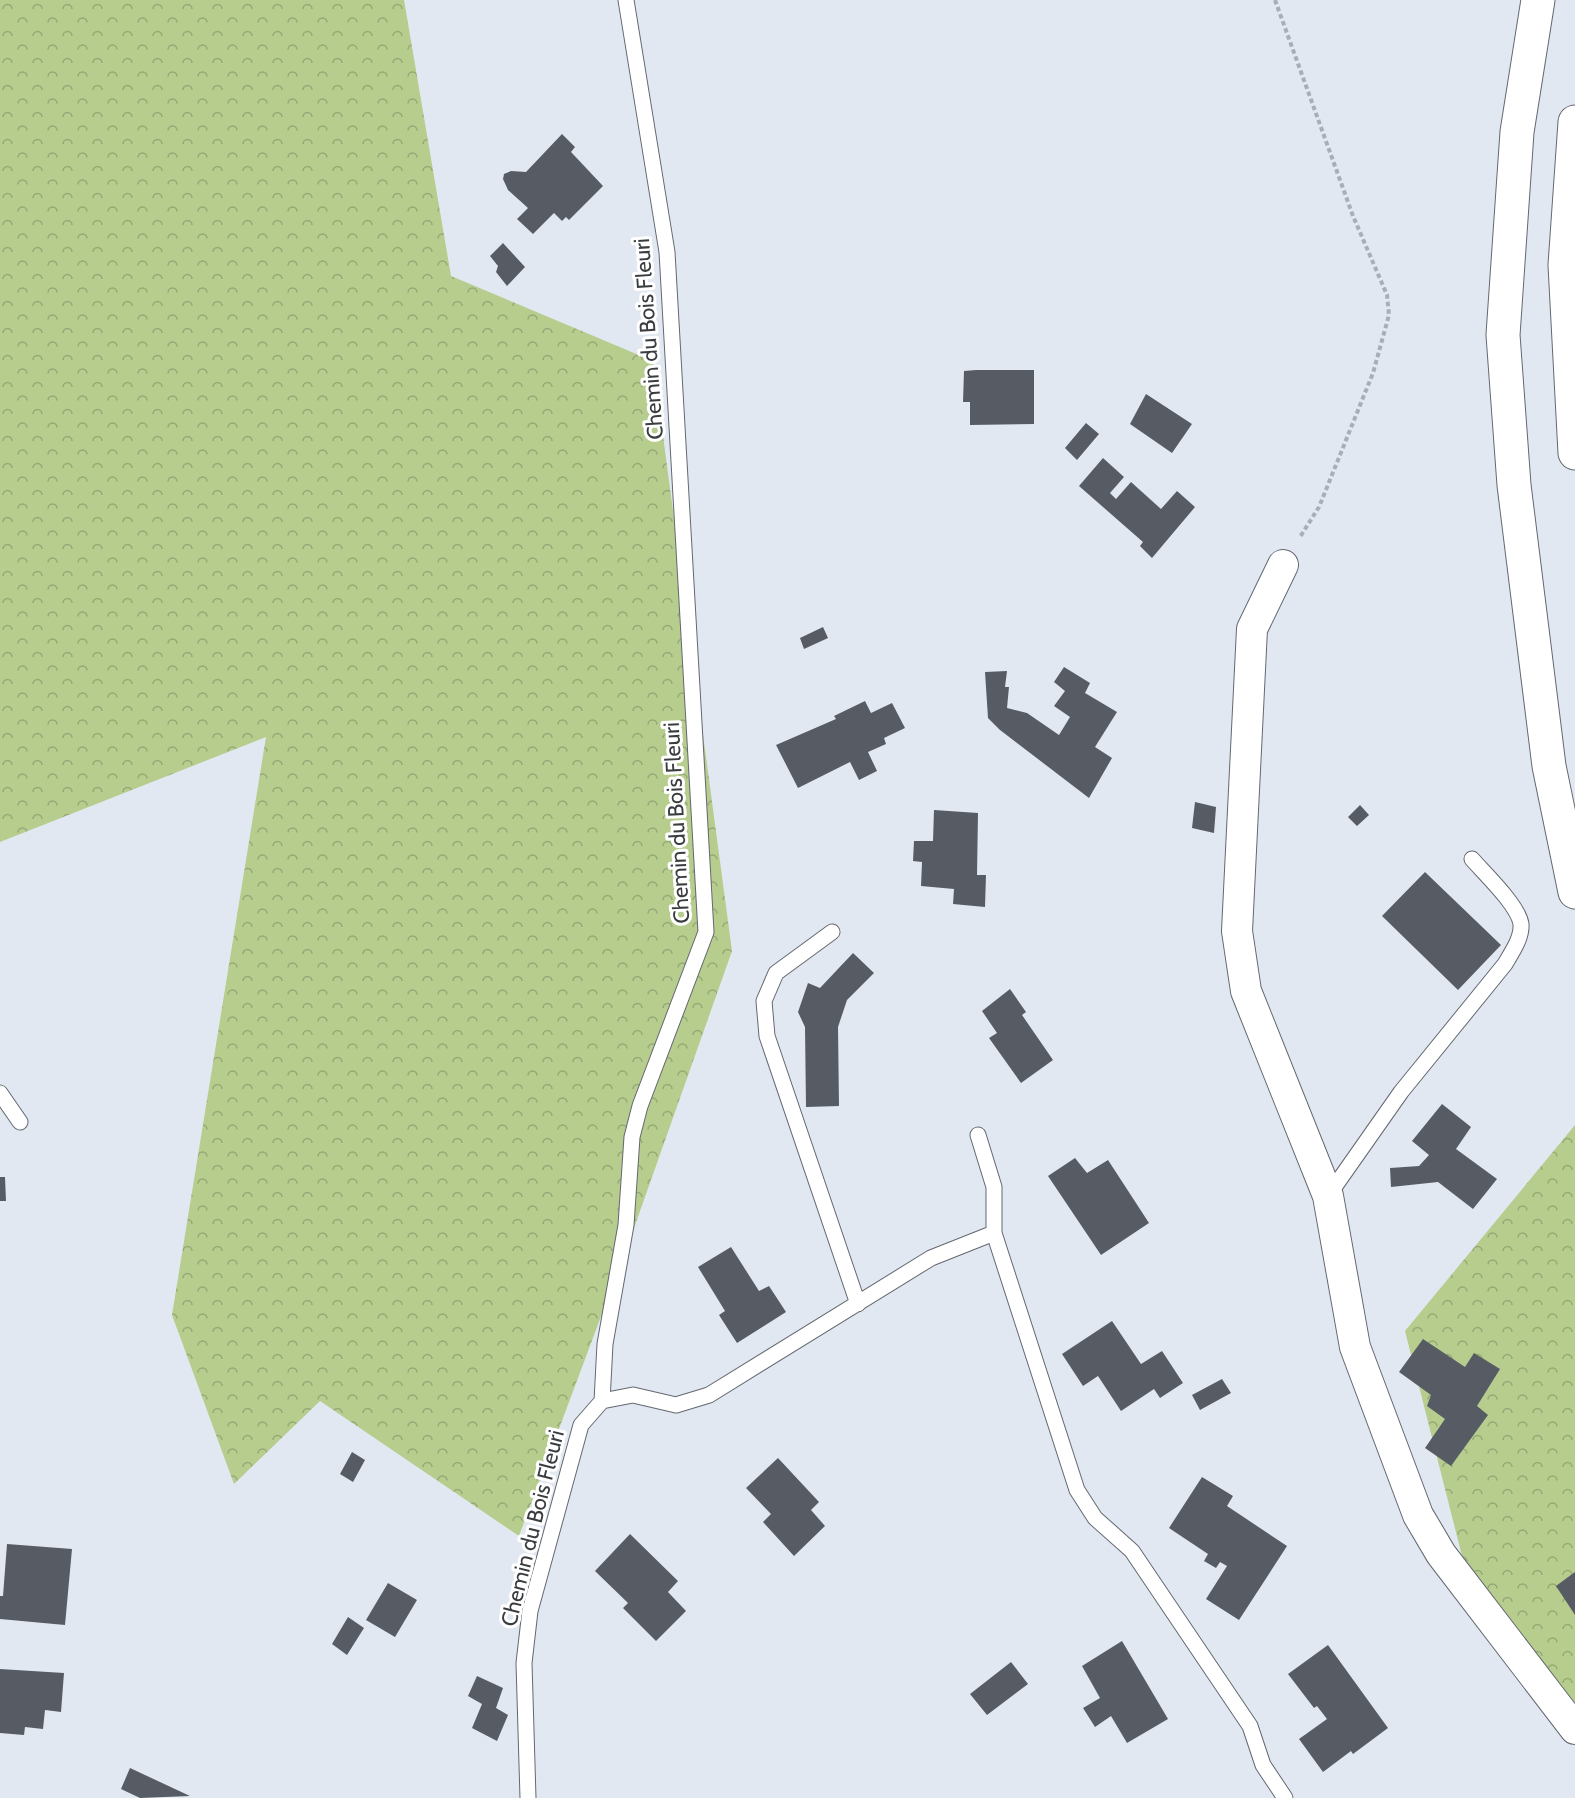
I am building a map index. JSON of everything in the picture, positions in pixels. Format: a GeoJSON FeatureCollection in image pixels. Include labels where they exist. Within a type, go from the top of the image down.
{"type":"FeatureCollection","features":[{"type":"Feature","properties":{"kind":"highway"},"geometry":{"type":"LineString","coordinates":[[1538,0],[1517,132],[1503,335],[1514,484],[1549,766],[1575,892]]}},
{"type":"Feature","properties":{"kind":"highway"},"geometry":{"type":"LineString","coordinates":[[1575,122],[1566,265],[1575,453]]}},
{"type":"Feature","properties":{"kind":"street"},"geometry":{"type":"LineString","coordinates":[[1283,565],[1252,629],[1237,931],[1246,992],[1328,1196],[1355,1347],[1418,1515],[1441,1554],[1575,1729]]}},
{"type":"Feature","properties":{"kind":"lane","name":"Chemin du Bois Fleuri"},"geometry":{"type":"LineString","coordinates":[[528,1798],[524,1663],[530,1611],[581,1425],[602,1401],[605,1344],[626,1225],[632,1137],[640,1106],[705,932],[667,252],[626,0]]}},
{"type":"Feature","properties":{"kind":"lane"},"geometry":{"type":"LineString","coordinates":[[1328,1196],[1367,1137],[1505,963],[1518,940],[1521,924],[1514,908],[1472,859]]}},
{"type":"Feature","properties":{"kind":"lane"},"geometry":{"type":"LineString","coordinates":[[832,932],[776,973],[764,1001],[767,1036],[858,1304]]}},
{"type":"Feature","properties":{"kind":"lane"},"geometry":{"type":"LineString","coordinates":[[0,1093],[20,1122]]}},
{"type":"Feature","properties":{"kind":"lane"},"geometry":{"type":"LineString","coordinates":[[978,1134],[994,1187],[993,1233],[1077,1490],[1095,1518],[1132,1551],[1250,1726],[1263,1765],[1285,1798]]}},
{"type":"Feature","properties":{"kind":"lane"},"geometry":{"type":"LineString","coordinates":[[602,1401],[633,1395],[676,1405],[709,1395],[931,1258],[993,1233]]}},
{"type":"Feature","properties":{"kind":"path"},"geometry":{"type":"LineString","coordinates":[[1275,0],[1353,216],[1387,296],[1389,315],[1373,373],[1318,507],[1283,565]]}},
{"type":"Feature","properties":{"kind":"green space"},"geometry":{"type":"Polygon","coordinates":[[[0,0],[404,0],[451,276],[653,361],[732,951],[634,1228],[519,1536],[320,1401],[234,1484],[172,1315],[266,737],[0,842],[0,0]]]}},
{"type":"Feature","properties":{"kind":"green space"},"geometry":{"type":"Polygon","coordinates":[[[1575,1125],[1575,1707],[1462,1556],[1405,1331],[1575,1125]]]}},
{"type":"Feature","properties":{"kind":"building"},"geometry":{"type":"Polygon","coordinates":[[[562,134],[575,147],[571,152],[603,186],[569,220],[566,217],[562,221],[554,213],[533,234],[517,219],[528,208],[508,190],[503,179],[504,174],[511,171],[526,172],[562,134]]]}},
{"type":"Feature","properties":{"kind":"building"},"geometry":{"type":"Polygon","coordinates":[[[503,243],[525,267],[507,286],[496,272],[498,266],[490,256],[503,243]]]}},
{"type":"Feature","properties":{"kind":"building"},"geometry":{"type":"Polygon","coordinates":[[[1034,370],[1034,424],[970,425],[970,402],[963,402],[964,371],[1034,370]]]}},
{"type":"Feature","properties":{"kind":"building"},"geometry":{"type":"Polygon","coordinates":[[[1146,394],[1192,424],[1172,453],[1130,424],[1146,394]]]}},
{"type":"Feature","properties":{"kind":"building"},"geometry":{"type":"Polygon","coordinates":[[[1086,423],[1099,434],[1077,460],[1065,448],[1086,423]]]}},
{"type":"Feature","properties":{"kind":"building"},"geometry":{"type":"Polygon","coordinates":[[[1103,458],[1124,477],[1110,493],[1116,499],[1131,482],[1161,509],[1177,491],[1195,507],[1152,558],[1140,546],[1143,542],[1079,486],[1103,458]]]}},
{"type":"Feature","properties":{"kind":"building"},"geometry":{"type":"Polygon","coordinates":[[[823,627],[828,638],[804,649],[800,638],[823,627]]]}},
{"type":"Feature","properties":{"kind":"building"},"geometry":{"type":"Polygon","coordinates":[[[1064,667],[1090,683],[1085,693],[1117,712],[1095,747],[1112,758],[1089,798],[1000,730],[988,718],[985,672],[1007,671],[1005,687],[1009,687],[1007,708],[1027,713],[1059,735],[1070,717],[1054,706],[1065,691],[1054,682],[1064,667]]]}},
{"type":"Feature","properties":{"kind":"building"},"geometry":{"type":"Polygon","coordinates":[[[865,701],[871,713],[892,703],[905,728],[884,738],[886,744],[868,752],[877,771],[859,780],[850,762],[798,788],[776,745],[836,719],[834,716],[865,701]]]}},
{"type":"Feature","properties":{"kind":"building"},"geometry":{"type":"Polygon","coordinates":[[[1195,802],[1216,807],[1214,833],[1192,828],[1195,802]]]}},
{"type":"Feature","properties":{"kind":"building"},"geometry":{"type":"Polygon","coordinates":[[[1360,805],[1369,815],[1357,826],[1348,817],[1360,805]]]}},
{"type":"Feature","properties":{"kind":"building"},"geometry":{"type":"Polygon","coordinates":[[[934,810],[978,813],[977,875],[986,875],[985,907],[953,904],[954,889],[921,886],[922,862],[913,861],[914,841],[933,841],[934,810]]]}},
{"type":"Feature","properties":{"kind":"building"},"geometry":{"type":"Polygon","coordinates":[[[1425,872],[1501,945],[1458,990],[1382,916],[1425,872]]]}},
{"type":"Feature","properties":{"kind":"building"},"geometry":{"type":"Polygon","coordinates":[[[853,953],[874,973],[847,1000],[838,1027],[839,1106],[806,1107],[805,1027],[798,1012],[808,983],[820,988],[853,953]]]}},
{"type":"Feature","properties":{"kind":"building"},"geometry":{"type":"Polygon","coordinates":[[[1010,989],[1026,1012],[1022,1015],[1053,1060],[1021,1083],[989,1038],[997,1033],[982,1011],[1010,989]]]}},
{"type":"Feature","properties":{"kind":"building"},"geometry":{"type":"Polygon","coordinates":[[[1442,1104],[1471,1127],[1456,1149],[1497,1179],[1473,1209],[1438,1182],[1391,1187],[1390,1168],[1419,1166],[1429,1155],[1412,1141],[1442,1104]]]}},
{"type":"Feature","properties":{"kind":"building"},"geometry":{"type":"Polygon","coordinates":[[[1075,1158],[1087,1173],[1108,1160],[1149,1223],[1101,1255],[1048,1176],[1075,1158]]]}},
{"type":"Feature","properties":{"kind":"building"},"geometry":{"type":"Polygon","coordinates":[[[0,1177],[5,1177],[6,1201],[0,1201],[0,1177]]]}},
{"type":"Feature","properties":{"kind":"building"},"geometry":{"type":"Polygon","coordinates":[[[731,1247],[759,1291],[769,1286],[786,1312],[737,1343],[719,1315],[725,1311],[698,1267],[731,1247]]]}},
{"type":"Feature","properties":{"kind":"building"},"geometry":{"type":"Polygon","coordinates":[[[1112,1321],[1141,1364],[1162,1351],[1183,1383],[1160,1398],[1154,1389],[1121,1411],[1098,1376],[1083,1386],[1062,1354],[1112,1321]]]}},
{"type":"Feature","properties":{"kind":"building"},"geometry":{"type":"Polygon","coordinates":[[[1423,1339],[1465,1367],[1474,1353],[1500,1369],[1477,1406],[1488,1415],[1451,1466],[1425,1448],[1445,1419],[1427,1406],[1431,1395],[1399,1372],[1423,1339]]]}},
{"type":"Feature","properties":{"kind":"building"},"geometry":{"type":"Polygon","coordinates":[[[1222,1379],[1231,1393],[1200,1410],[1192,1395],[1222,1379]]]}},
{"type":"Feature","properties":{"kind":"building"},"geometry":{"type":"Polygon","coordinates":[[[352,1452],[365,1460],[353,1482],[340,1474],[352,1452]]]}},
{"type":"Feature","properties":{"kind":"building"},"geometry":{"type":"Polygon","coordinates":[[[778,1458],[819,1502],[811,1510],[825,1526],[794,1556],[763,1522],[771,1514],[746,1488],[778,1458]]]}},
{"type":"Feature","properties":{"kind":"building"},"geometry":{"type":"Polygon","coordinates":[[[1202,1477],[1233,1496],[1227,1506],[1287,1546],[1239,1620],[1206,1599],[1227,1566],[1220,1562],[1216,1568],[1204,1561],[1208,1554],[1169,1528],[1202,1477]]]}},
{"type":"Feature","properties":{"kind":"building"},"geometry":{"type":"Polygon","coordinates":[[[630,1534],[678,1581],[668,1592],[686,1611],[656,1641],[623,1608],[628,1603],[595,1571],[630,1534]]]}},
{"type":"Feature","properties":{"kind":"building"},"geometry":{"type":"Polygon","coordinates":[[[7,1544],[72,1549],[65,1625],[0,1619],[0,1596],[3,1596],[7,1544]]]}},
{"type":"Feature","properties":{"kind":"building"},"geometry":{"type":"Polygon","coordinates":[[[1575,1572],[1575,1615],[1556,1586],[1575,1572]]]}},
{"type":"Feature","properties":{"kind":"building"},"geometry":{"type":"Polygon","coordinates":[[[388,1583],[417,1600],[395,1637],[366,1620],[388,1583]]]}},
{"type":"Feature","properties":{"kind":"building"},"geometry":{"type":"Polygon","coordinates":[[[348,1617],[364,1628],[347,1655],[332,1644],[348,1617]]]}},
{"type":"Feature","properties":{"kind":"building"},"geometry":{"type":"Polygon","coordinates":[[[1122,1641],[1168,1719],[1127,1743],[1111,1716],[1095,1727],[1083,1708],[1100,1698],[1082,1666],[1122,1641]]]}},
{"type":"Feature","properties":{"kind":"building"},"geometry":{"type":"Polygon","coordinates":[[[1328,1645],[1388,1728],[1353,1754],[1351,1751],[1323,1772],[1299,1739],[1327,1719],[1317,1706],[1314,1708],[1288,1674],[1328,1645]]]}},
{"type":"Feature","properties":{"kind":"building"},"geometry":{"type":"Polygon","coordinates":[[[1011,1662],[1028,1684],[987,1715],[970,1694],[1011,1662]]]}},
{"type":"Feature","properties":{"kind":"building"},"geometry":{"type":"Polygon","coordinates":[[[0,1669],[64,1673],[61,1712],[45,1710],[43,1729],[25,1727],[24,1735],[0,1733],[0,1669]]]}},
{"type":"Feature","properties":{"kind":"building"},"geometry":{"type":"Polygon","coordinates":[[[477,1676],[503,1688],[496,1708],[508,1715],[497,1741],[472,1728],[482,1704],[468,1696],[477,1676]]]}},
{"type":"Feature","properties":{"kind":"building"},"geometry":{"type":"Polygon","coordinates":[[[130,1768],[190,1796],[140,1798],[121,1789],[130,1768]]]}}]}
